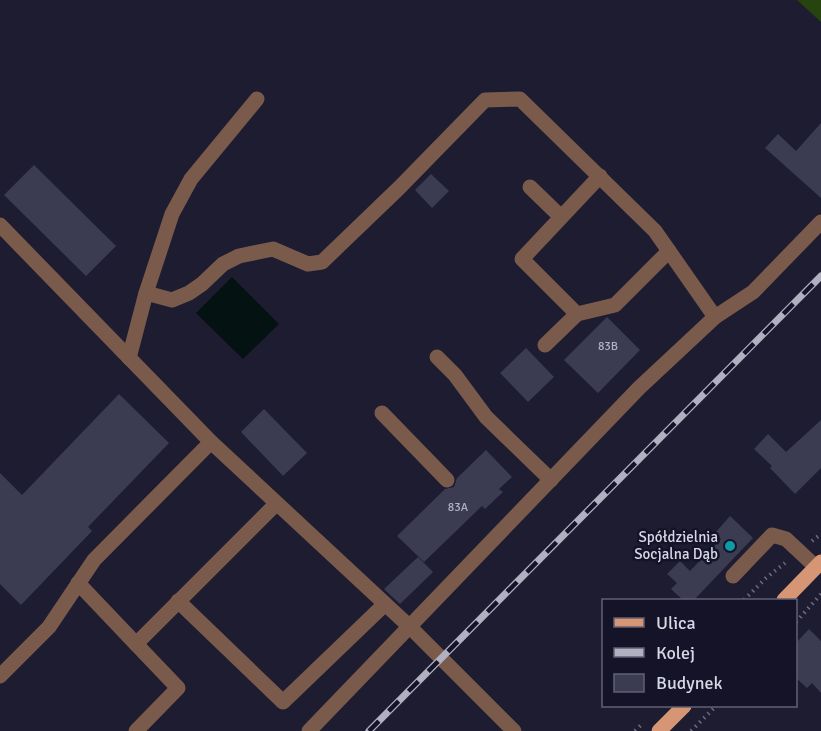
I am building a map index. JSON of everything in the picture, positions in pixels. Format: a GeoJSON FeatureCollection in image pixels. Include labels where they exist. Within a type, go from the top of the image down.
{"type":"FeatureCollection","features":[{"type":"Feature","properties":{"kind":"main road"},"geometry":{"type":"LineString","coordinates":[[785,599],[818,565]]}},
{"type":"Feature","properties":{"kind":"main road"},"geometry":{"type":"LineString","coordinates":[[659,731],[682,707]]}},
{"type":"Feature","properties":{"kind":"lane"},"geometry":{"type":"LineString","coordinates":[[129,358],[146,293],[172,214],[191,179],[257,99]]}},
{"type":"Feature","properties":{"kind":"lane"},"geometry":{"type":"LineString","coordinates":[[146,293],[172,300],[189,293],[202,284],[223,264],[239,256],[273,249],[308,264],[321,262],[399,188],[485,100],[520,99],[655,231],[715,317]]}},
{"type":"Feature","properties":{"kind":"lane"},"geometry":{"type":"LineString","coordinates":[[577,314],[522,259],[600,176]]}},
{"type":"Feature","properties":{"kind":"lane"},"geometry":{"type":"LineString","coordinates":[[530,187],[561,217]]}},
{"type":"Feature","properties":{"kind":"lane"},"geometry":{"type":"LineString","coordinates":[[309,731],[639,388],[715,317],[753,292],[821,222]]}},
{"type":"Feature","properties":{"kind":"lane"},"geometry":{"type":"LineString","coordinates":[[0,225],[211,442],[410,627],[514,731]]}},
{"type":"Feature","properties":{"kind":"lane"},"geometry":{"type":"LineString","coordinates":[[545,345],[577,314],[615,305],[669,251]]}},
{"type":"Feature","properties":{"kind":"lane"},"geometry":{"type":"LineString","coordinates":[[437,357],[486,417],[550,480]]}},
{"type":"Feature","properties":{"kind":"lane"},"geometry":{"type":"LineString","coordinates":[[382,413],[447,480]]}},
{"type":"Feature","properties":{"kind":"lane"},"geometry":{"type":"LineString","coordinates":[[0,676],[49,627],[94,560],[211,442]]}},
{"type":"Feature","properties":{"kind":"lane"},"geometry":{"type":"LineString","coordinates":[[136,644],[276,504]]}},
{"type":"Feature","properties":{"kind":"lane"},"geometry":{"type":"LineString","coordinates":[[733,576],[772,535],[786,539],[818,565]]}},
{"type":"Feature","properties":{"kind":"lane"},"geometry":{"type":"LineString","coordinates":[[78,584],[178,688],[136,731]]}},
{"type":"Feature","properties":{"kind":"lane"},"geometry":{"type":"LineString","coordinates":[[178,601],[283,702],[385,604]]}},
{"type":"Feature","properties":{"kind":"path"},"geometry":{"type":"LineString","coordinates":[[745,599],[766,578],[821,534]]}},
{"type":"Feature","properties":{"kind":"path"},"geometry":{"type":"LineString","coordinates":[[797,620],[821,594]]}},
{"type":"Feature","properties":{"kind":"path"},"geometry":{"type":"LineString","coordinates":[[691,731],[714,707]]}},
{"type":"Feature","properties":{"kind":"green space"},"geometry":{"type":"Polygon","coordinates":[[[797,0],[821,0],[821,22],[797,0]]]}},
{"type":"Feature","properties":{"kind":"shaded area"},"geometry":{"type":"Polygon","coordinates":[[[232,277],[279,324],[243,359],[196,313],[232,277]]]}},
{"type":"Feature","properties":{"kind":"building"},"geometry":{"type":"Polygon","coordinates":[[[821,123],[821,198],[765,148],[778,134],[796,151],[821,123]]]}},
{"type":"Feature","properties":{"kind":"building"},"geometry":{"type":"Polygon","coordinates":[[[34,165],[116,246],[86,276],[4,195],[34,165]]]}},
{"type":"Feature","properties":{"kind":"building"},"geometry":{"type":"Polygon","coordinates":[[[431,174],[449,191],[432,208],[415,190],[431,174]]]}},
{"type":"Feature","properties":{"kind":"building"},"geometry":{"type":"Polygon","coordinates":[[[607,317],[640,350],[598,393],[564,360],[607,317]]]}},
{"type":"Feature","properties":{"kind":"building"},"geometry":{"type":"Polygon","coordinates":[[[526,348],[554,377],[528,402],[500,373],[526,348]]]}},
{"type":"Feature","properties":{"kind":"building"},"geometry":{"type":"Polygon","coordinates":[[[119,394],[169,443],[88,527],[92,531],[21,605],[0,584],[0,473],[22,495],[119,394]]]}},
{"type":"Feature","properties":{"kind":"building"},"geometry":{"type":"Polygon","coordinates":[[[264,409],[307,453],[283,476],[241,432],[264,409]]]}},
{"type":"Feature","properties":{"kind":"building"},"geometry":{"type":"Polygon","coordinates":[[[821,420],[821,468],[795,494],[770,468],[772,466],[754,449],[768,434],[786,452],[821,420]]]}},
{"type":"Feature","properties":{"kind":"building"},"geometry":{"type":"Polygon","coordinates":[[[486,450],[512,477],[499,489],[503,492],[485,509],[482,506],[424,562],[397,536],[445,489],[454,487],[457,478],[486,450]]]}},
{"type":"Feature","properties":{"kind":"building"},"geometry":{"type":"Polygon","coordinates":[[[730,516],[753,538],[695,599],[682,599],[671,589],[677,583],[667,574],[680,561],[690,571],[721,539],[715,533],[730,516]]]}},
{"type":"Feature","properties":{"kind":"building"},"geometry":{"type":"Polygon","coordinates":[[[418,557],[433,572],[400,604],[384,589],[418,557]]]}},
{"type":"Feature","properties":{"kind":"building"},"geometry":{"type":"Polygon","coordinates":[[[809,629],[821,641],[821,693],[812,683],[807,688],[797,679],[797,642],[809,629]]]}},
{"type":"Feature","properties":{"kind":"railway"},"geometry":{"type":"LineString","coordinates":[[369,731],[821,276]]}},
{"type":"Feature","properties":{"kind":"place","name":"Spółdzielnia Socjalna Dąb"},"geometry":{"type":"Point","coordinates":[730,546]}}]}
